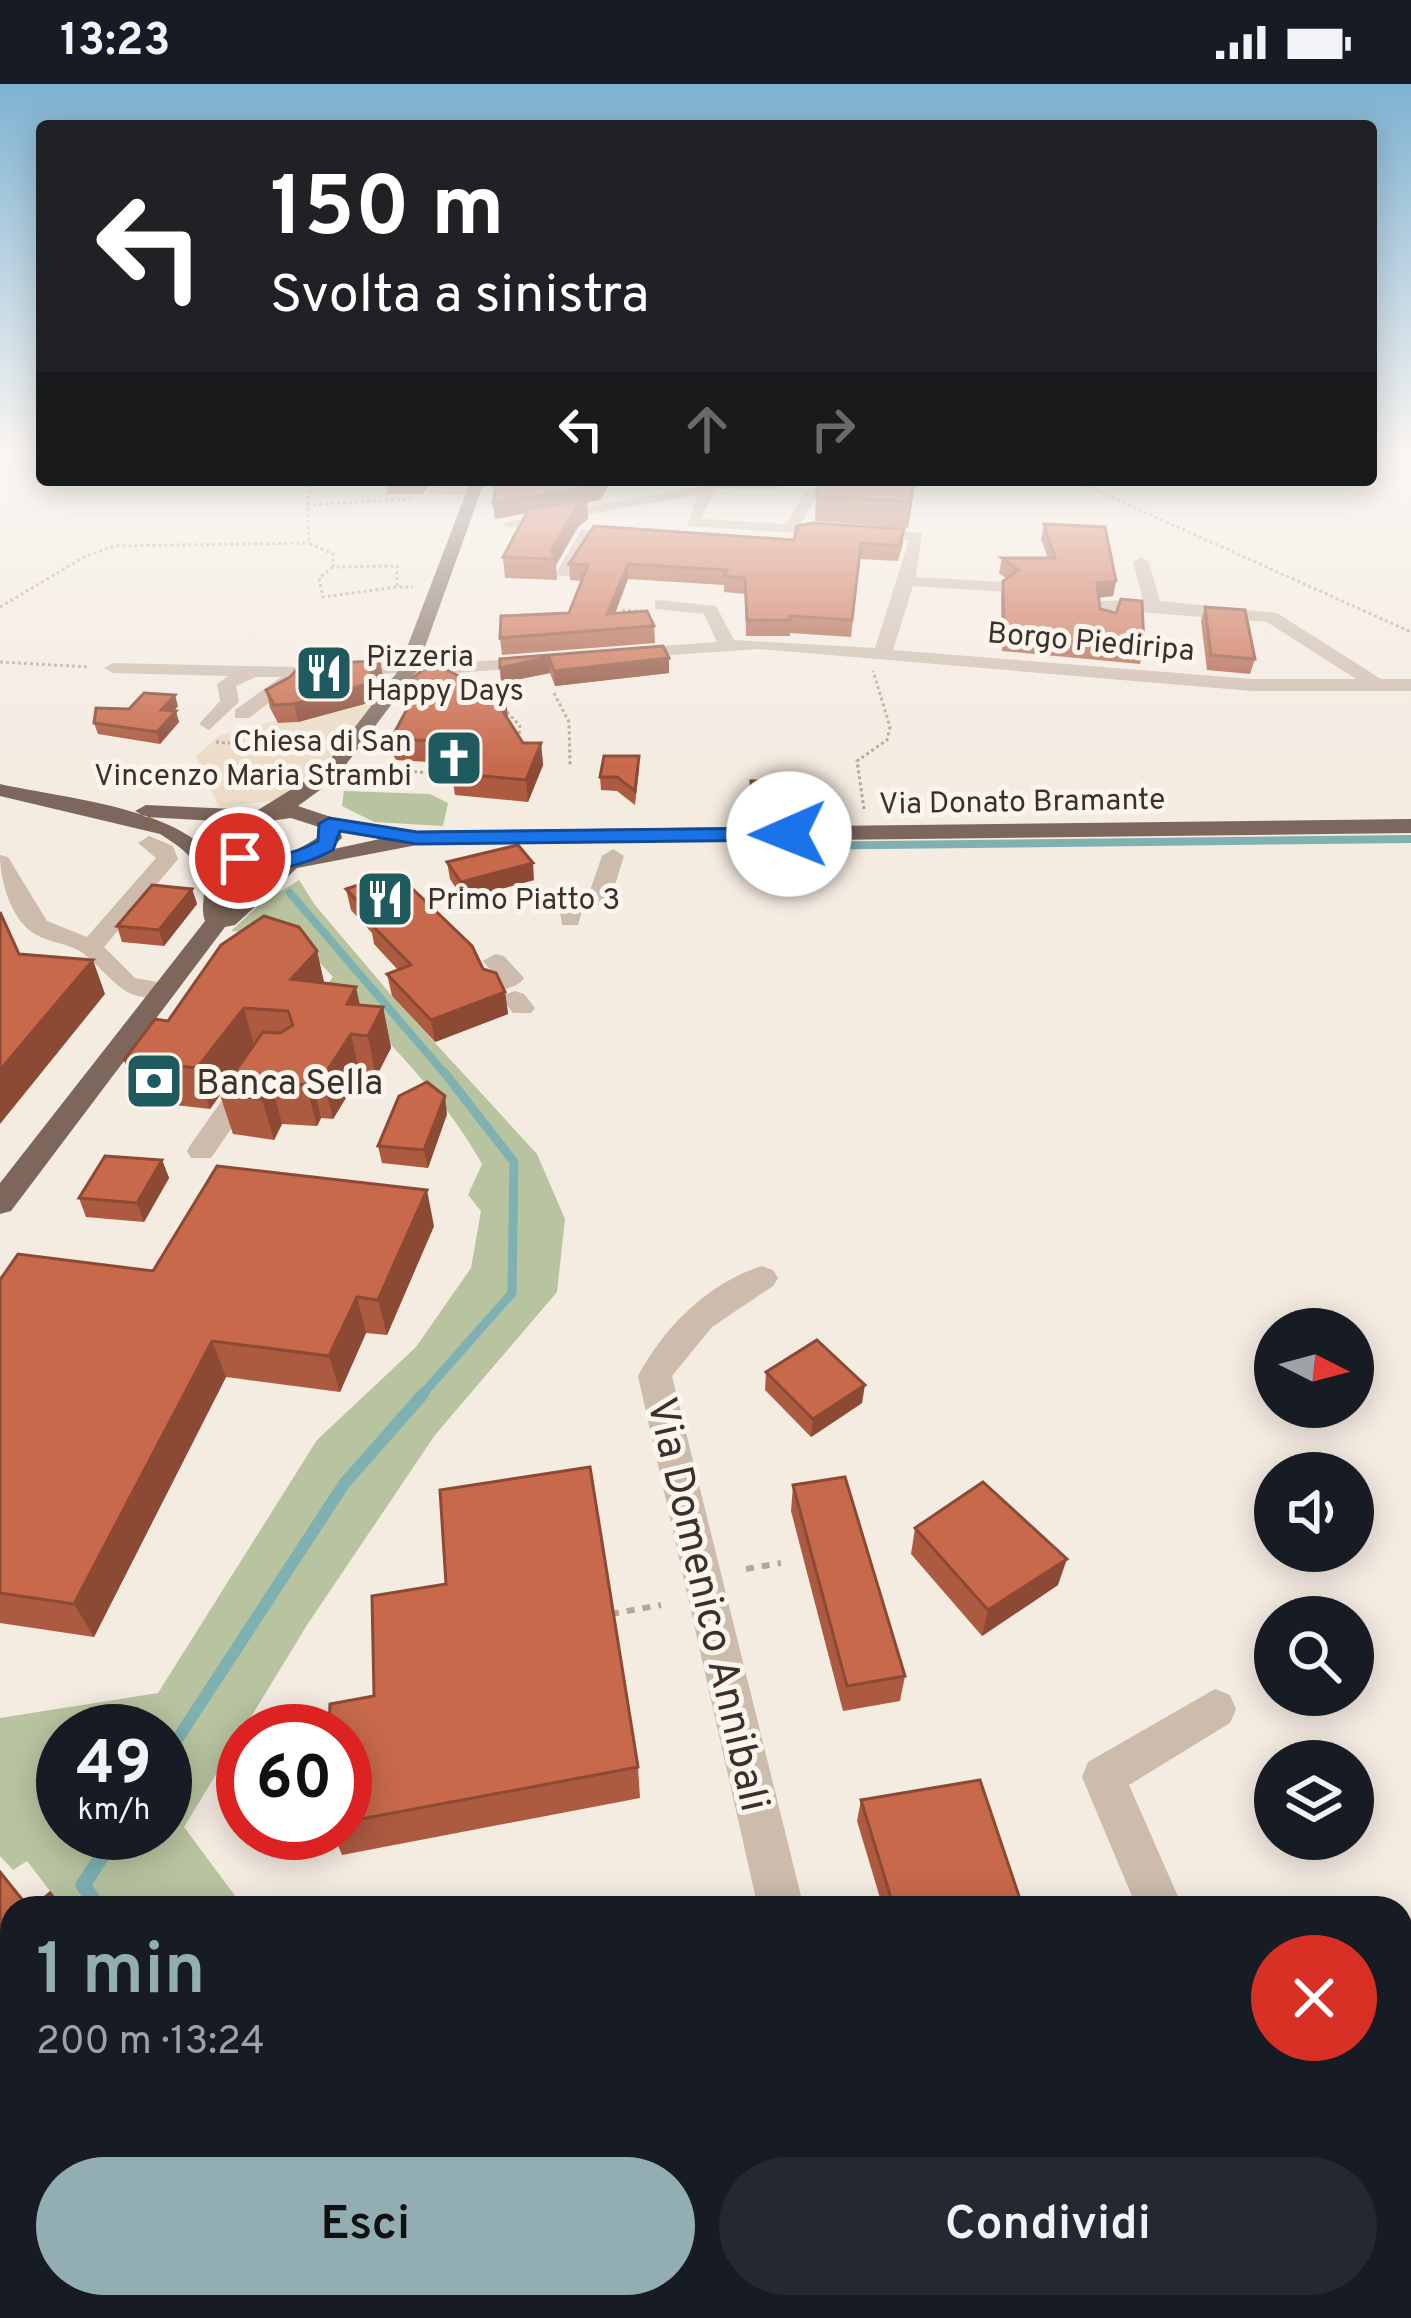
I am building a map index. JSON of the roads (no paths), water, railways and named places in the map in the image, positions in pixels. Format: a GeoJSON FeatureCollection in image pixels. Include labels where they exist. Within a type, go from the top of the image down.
{"type":"FeatureCollection","features":[{"type":"Feature","properties":{"kind":"main road"},"geometry":{"type":"LineString","coordinates":[[0,1204],[212,930],[236,888],[236,829],[267,815],[328,775],[409,669],[449,559]]}},
{"type":"Feature","properties":{"kind":"main road"},"geometry":{"type":"LineString","coordinates":[[212,930],[297,860],[326,846],[331,838],[325,820],[328,775]]}},
{"type":"Feature","properties":{"kind":"main road"},"geometry":{"type":"LineString","coordinates":[[0,786],[155,812],[234,851]]}},
{"type":"Feature","properties":{"kind":"main road"},"geometry":{"type":"LineString","coordinates":[[0,786],[149,822],[182,838],[216,875],[212,930]]}},
{"type":"Feature","properties":{"kind":"main road","name":"Via Donato Bramante"},"geometry":{"type":"LineString","coordinates":[[155,812],[325,820],[417,838]]}},
{"type":"Feature","properties":{"kind":"main road","name":"Via Donato Bramante"},"geometry":{"type":"LineString","coordinates":[[234,851],[263,864],[417,838],[1411,826]]}},
{"type":"Feature","properties":{"kind":"street"},"geometry":{"type":"LineString","coordinates":[[564,573],[572,559]]}},
{"type":"Feature","properties":{"kind":"street"},"geometry":{"type":"LineString","coordinates":[[878,652],[910,581],[913,559]]}},
{"type":"Feature","properties":{"kind":"street"},"geometry":{"type":"LineString","coordinates":[[1141,562],[1154,605]]}},
{"type":"Feature","properties":{"kind":"street"},"geometry":{"type":"LineString","coordinates":[[910,581],[1004,587]]}},
{"type":"Feature","properties":{"kind":"street"},"geometry":{"type":"LineString","coordinates":[[662,605],[710,610],[728,645]]}},
{"type":"Feature","properties":{"kind":"street"},"geometry":{"type":"LineString","coordinates":[[1107,620],[1105,605],[1271,616],[1382,688]]}},
{"type":"Feature","properties":{"kind":"street","name":"Borgo Piediripa"},"geometry":{"type":"LineString","coordinates":[[605,655],[728,645],[878,652],[1252,685],[1411,685]]}},
{"type":"Feature","properties":{"kind":"street"},"geometry":{"type":"LineString","coordinates":[[113,668],[295,672],[562,660]]}},
{"type":"Feature","properties":{"kind":"street"},"geometry":{"type":"LineString","coordinates":[[209,724],[230,702],[226,684],[251,672]]}},
{"type":"Feature","properties":{"kind":"street"},"geometry":{"type":"LineString","coordinates":[[242,714],[295,679],[295,672]]}},
{"type":"Feature","properties":{"kind":"street"},"geometry":{"type":"LineString","coordinates":[[91,946],[167,859],[165,851],[149,843]]}},
{"type":"Feature","properties":{"kind":"street"},"geometry":{"type":"LineString","coordinates":[[570,920],[571,906],[598,901],[614,856]]}},
{"type":"Feature","properties":{"kind":"street"},"geometry":{"type":"LineString","coordinates":[[0,862],[38,926],[91,946],[128,985],[164,990]]}},
{"type":"Feature","properties":{"kind":"street"},"geometry":{"type":"LineString","coordinates":[[201,1151],[265,1059]]}},
{"type":"Feature","properties":{"kind":"street","name":"Via Domenico Annibali"},"geometry":{"type":"LineString","coordinates":[[762,1278],[691,1322],[668,1348],[655,1376],[778,1896]]}},
{"type":"Feature","properties":{"kind":"street"},"geometry":{"type":"LineString","coordinates":[[1155,1896],[1103,1778],[1215,1709]]}},
{"type":"Feature","properties":{"kind":"waterway"},"geometry":{"type":"LineString","coordinates":[[788,846],[1411,839]]}},
{"type":"Feature","properties":{"kind":"waterway"},"geometry":{"type":"LineString","coordinates":[[290,893],[446,1075]]}},
{"type":"Feature","properties":{"kind":"waterway"},"geometry":{"type":"LineString","coordinates":[[420,1397],[512,1293],[514,1162],[444,1072]]}},
{"type":"Feature","properties":{"kind":"waterway"},"geometry":{"type":"LineString","coordinates":[[192,1717],[344,1484],[423,1394]]}},
{"type":"Feature","properties":{"kind":"waterway"},"geometry":{"type":"LineString","coordinates":[[91,1896],[83,1885],[99,1860]]}},
{"type":"Feature","properties":{"kind":"place","name":"Pizzeria Happy Days"},"geometry":{"type":"Point","coordinates":[324,673]}},
{"type":"Feature","properties":{"kind":"place","name":"Chiesa di San Vincenzo Maria Strambi"},"geometry":{"type":"Point","coordinates":[454,758]}},
{"type":"Feature","properties":{"kind":"place","name":"Primo Piatto 3"},"geometry":{"type":"Point","coordinates":[385,899]}},
{"type":"Feature","properties":{"kind":"place","name":"Banca Sella"},"geometry":{"type":"Point","coordinates":[154,1081]}}]}
